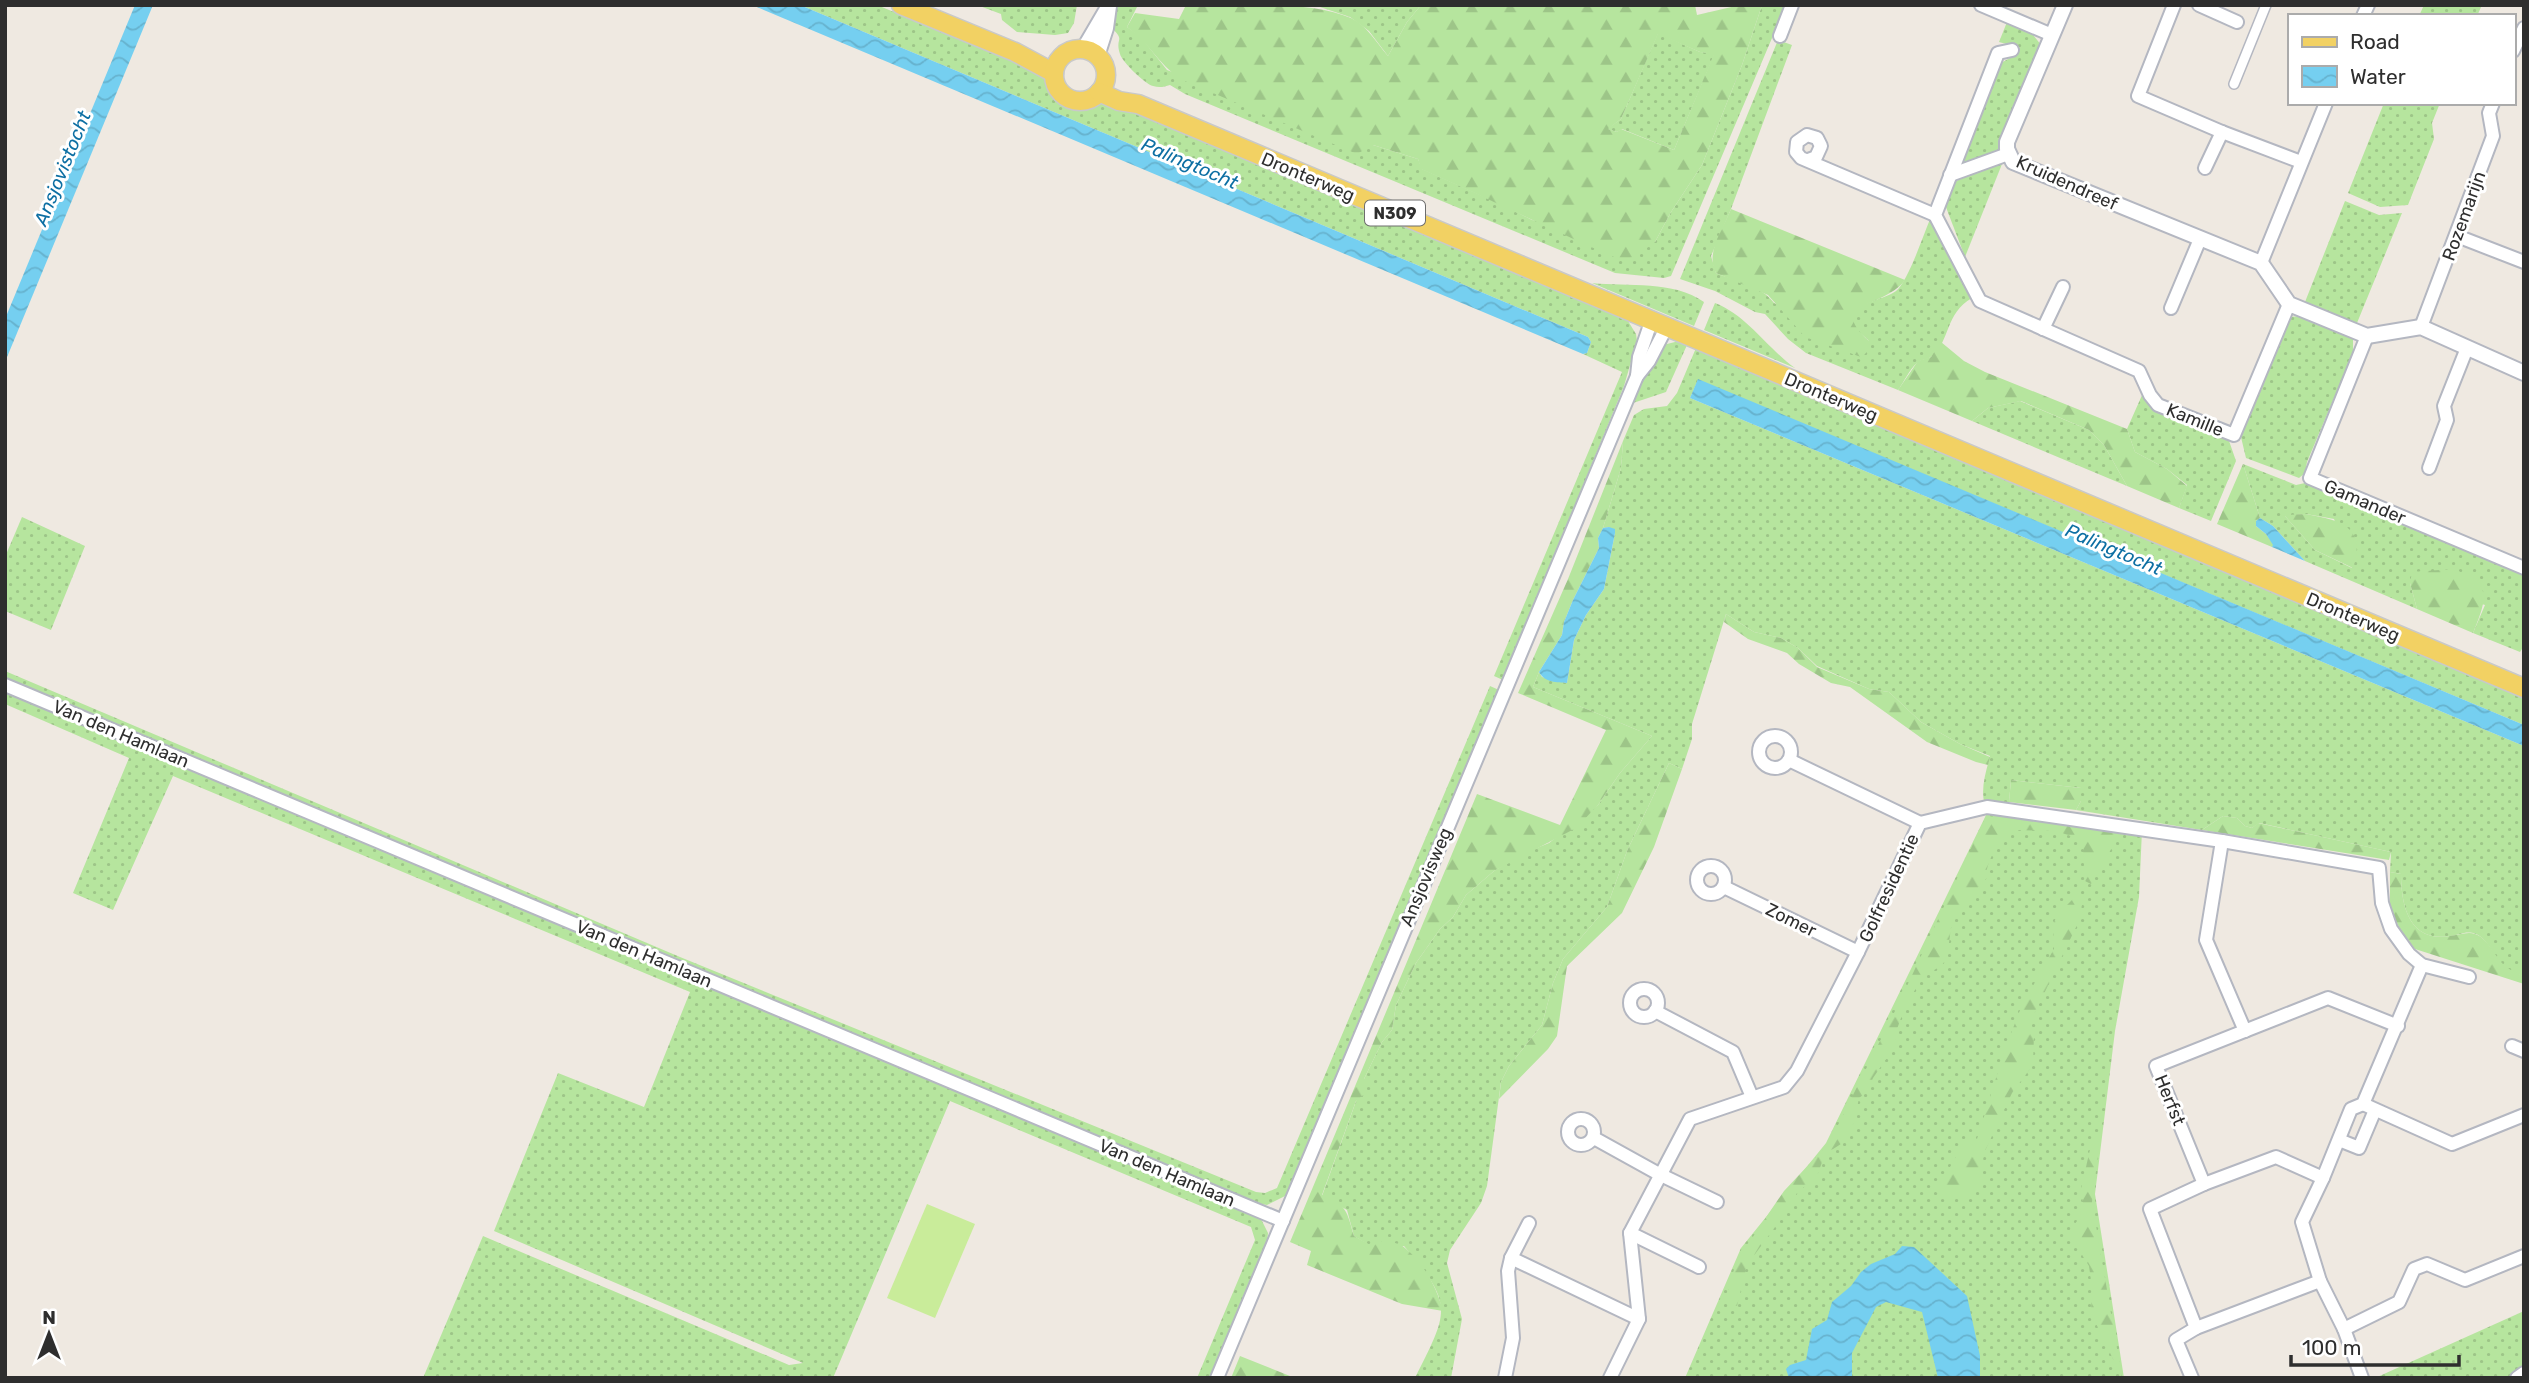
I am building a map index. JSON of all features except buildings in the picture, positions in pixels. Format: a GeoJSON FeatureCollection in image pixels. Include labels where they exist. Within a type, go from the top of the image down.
{"type":"FeatureCollection","features":[{"type":"Feature","properties":{"kind":"main road"},"geometry":{"type":"LineString","coordinates":[[901,5],[1015,52],[1057,66]]}},
{"type":"Feature","properties":{"kind":"main road"},"geometry":{"type":"LineString","coordinates":[[1070,51],[1090,53],[1104,66],[1102,85],[1085,100],[1069,99],[1058,88],[1057,66],[1070,51]]}},
{"type":"Feature","properties":{"kind":"main road","name":"Dronterweg"},"geometry":{"type":"LineString","coordinates":[[1102,85],[1138,104],[1658,325],[2524,688]]}},
{"type":"Feature","properties":{"kind":"street"},"geometry":{"type":"LineString","coordinates":[[1780,36],[1792,5]]}},
{"type":"Feature","properties":{"kind":"street"},"geometry":{"type":"LineString","coordinates":[[1981,5],[2052,35]]}},
{"type":"Feature","properties":{"kind":"street","name":"Kruidendreef"},"geometry":{"type":"LineString","coordinates":[[2065,5],[2007,142],[2012,162],[2261,263]]}},
{"type":"Feature","properties":{"kind":"street"},"geometry":{"type":"LineString","coordinates":[[2174,5],[2138,96],[2301,162]]}},
{"type":"Feature","properties":{"kind":"street"},"geometry":{"type":"LineString","coordinates":[[2199,5],[2237,22]]}},
{"type":"Feature","properties":{"kind":"street"},"geometry":{"type":"LineString","coordinates":[[2234,84],[2266,5]]}},
{"type":"Feature","properties":{"kind":"street"},"geometry":{"type":"LineString","coordinates":[[1090,53],[1096,24],[1109,6]]}},
{"type":"Feature","properties":{"kind":"street"},"geometry":{"type":"LineString","coordinates":[[2515,47],[2524,29]]}},
{"type":"Feature","properties":{"kind":"street"},"geometry":{"type":"LineString","coordinates":[[1808,160],[1935,215],[1998,53],[2012,50]]}},
{"type":"Feature","properties":{"kind":"street"},"geometry":{"type":"LineString","coordinates":[[2325,105],[2261,263],[2289,304],[2367,336],[2421,327],[2524,373]]}},
{"type":"Feature","properties":{"kind":"street","name":"Rozemarijn"},"geometry":{"type":"LineString","coordinates":[[2421,327],[2493,136],[2489,113],[2492,105]]}},
{"type":"Feature","properties":{"kind":"street"},"geometry":{"type":"LineString","coordinates":[[2205,168],[2222,132]]}},
{"type":"Feature","properties":{"kind":"street"},"geometry":{"type":"LineString","coordinates":[[1950,175],[2008,154]]}},
{"type":"Feature","properties":{"kind":"street","name":"Kamille"},"geometry":{"type":"LineString","coordinates":[[1935,215],[1979,301],[2139,371],[2150,395],[2158,405],[2234,435],[2289,304]]}},
{"type":"Feature","properties":{"kind":"street"},"geometry":{"type":"LineString","coordinates":[[2457,236],[2524,262]]}},
{"type":"Feature","properties":{"kind":"street"},"geometry":{"type":"LineString","coordinates":[[2171,309],[2200,239]]}},
{"type":"Feature","properties":{"kind":"street"},"geometry":{"type":"LineString","coordinates":[[2043,329],[2063,287]]}},
{"type":"Feature","properties":{"kind":"street","name":"Ansjovisweg"},"geometry":{"type":"LineString","coordinates":[[1217,1378],[1637,376],[1648,361],[1658,325]]}},
{"type":"Feature","properties":{"kind":"street","name":"Gamander"},"geometry":{"type":"LineString","coordinates":[[2367,336],[2310,478],[2524,568]]}},
{"type":"Feature","properties":{"kind":"street"},"geometry":{"type":"LineString","coordinates":[[2429,468],[2447,420],[2444,406],[2467,348]]}},
{"type":"Feature","properties":{"kind":"street","name":"Van den Hamlaan"},"geometry":{"type":"LineString","coordinates":[[5,685],[1283,1221]]}},
{"type":"Feature","properties":{"kind":"street"},"geometry":{"type":"LineString","coordinates":[[1789,760],[1920,822]]}},
{"type":"Feature","properties":{"kind":"street","name":"Golfresidentie"},"geometry":{"type":"LineString","coordinates":[[1630,1233],[1689,1119],[1784,1087],[1797,1071],[1858,953],[1920,822],[1987,807],[2222,841],[2379,868],[2382,903],[2391,929],[2409,954],[2422,965]]}},
{"type":"Feature","properties":{"kind":"street"},"geometry":{"type":"LineString","coordinates":[[2222,841],[2206,940],[2245,1031]]}},
{"type":"Feature","properties":{"kind":"street","name":"Zomer"},"geometry":{"type":"LineString","coordinates":[[1724,887],[1858,953]]}},
{"type":"Feature","properties":{"kind":"street"},"geometry":{"type":"LineString","coordinates":[[2339,1140],[2358,1148],[2369,1107],[2422,965],[2469,977]]}},
{"type":"Feature","properties":{"kind":"street","name":"Herfst"},"geometry":{"type":"LineString","coordinates":[[2204,1184],[2156,1066],[2328,998],[2398,1026]]}},
{"type":"Feature","properties":{"kind":"street"},"geometry":{"type":"LineString","coordinates":[[1655,1011],[1733,1052],[1752,1097]]}},
{"type":"Feature","properties":{"kind":"street"},"geometry":{"type":"LineString","coordinates":[[2362,1378],[2344,1329],[2320,1281],[2302,1222],[2351,1110],[2369,1107],[2452,1144],[2524,1115]]}},
{"type":"Feature","properties":{"kind":"street"},"geometry":{"type":"LineString","coordinates":[[1594,1138],[1717,1202]]}},
{"type":"Feature","properties":{"kind":"street"},"geometry":{"type":"LineString","coordinates":[[2196,1328],[2150,1209],[2204,1184],[2276,1157],[2323,1178]]}},
{"type":"Feature","properties":{"kind":"street"},"geometry":{"type":"LineString","coordinates":[[1505,1378],[1513,1338],[1508,1271],[1511,1258],[1529,1223]]}},
{"type":"Feature","properties":{"kind":"street"},"geometry":{"type":"LineString","coordinates":[[1630,1233],[1699,1267]]}},
{"type":"Feature","properties":{"kind":"street"},"geometry":{"type":"LineString","coordinates":[[1610,1378],[1639,1319],[1630,1233]]}},
{"type":"Feature","properties":{"kind":"street"},"geometry":{"type":"LineString","coordinates":[[2344,1329],[2399,1302],[2414,1269],[2427,1264],[2465,1280],[2524,1255]]}},
{"type":"Feature","properties":{"kind":"street"},"geometry":{"type":"LineString","coordinates":[[1511,1258],[1639,1319]]}},
{"type":"Feature","properties":{"kind":"street"},"geometry":{"type":"LineString","coordinates":[[2192,1378],[2176,1340],[2196,1328],[2320,1281]]}},
{"type":"Feature","properties":{"kind":"street"},"geometry":{"type":"LineString","coordinates":[[2517,1378],[2524,1373]]}},
{"type":"Feature","properties":{"kind":"green space"},"geometry":{"type":"Polygon","coordinates":[[[800,5],[877,5],[1039,72],[1057,97],[1066,104],[1079,106],[1112,103],[1628,321],[1637,341],[1624,386],[1503,680],[1494,676],[1622,372],[1583,354],[1587,353],[1591,342],[1588,337],[800,5]]]}},
{"type":"Feature","properties":{"kind":"green space"},"geometry":{"type":"Polygon","coordinates":[[[977,5],[1077,5],[1074,23],[1068,33],[1055,35],[1017,32],[1002,20],[1001,14],[977,5]]]}},
{"type":"Feature","properties":{"kind":"green space"},"geometry":{"type":"Polygon","coordinates":[[[1117,5],[1138,5],[1127,27],[1140,36],[1167,70],[1418,159],[1422,169],[1532,220],[1655,242],[1702,165],[1742,65],[1762,5],[1786,5],[1671,276],[1664,278],[1615,273],[1185,94],[1170,85],[1155,87],[1134,72],[1122,58],[1119,37],[1108,25],[1117,5]]]}},
{"type":"Feature","properties":{"kind":"green space"},"geometry":{"type":"Polygon","coordinates":[[[1186,5],[1314,8],[1357,21],[1388,56],[1407,22],[1421,5],[1695,5],[1697,15],[1740,5],[1762,5],[1742,65],[1702,165],[1655,242],[1634,257],[1621,260],[1421,169],[1418,159],[1373,145],[1357,154],[1180,79],[1127,27],[1135,13],[1179,19],[1186,5]],[[1658,34],[1621,119],[1608,129],[1617,132],[1621,129],[1674,150],[1714,54],[1700,52],[1658,34]]]}},
{"type":"Feature","properties":{"kind":"green space"},"geometry":{"type":"Polygon","coordinates":[[[1314,5],[1421,5],[1407,22],[1388,56],[1369,31],[1350,17],[1314,5]]]}},
{"type":"Feature","properties":{"kind":"green space"},"geometry":{"type":"Polygon","coordinates":[[[2424,5],[2482,5],[2478,14],[2420,14],[2424,5]]]}},
{"type":"Feature","properties":{"kind":"green space"},"geometry":{"type":"Polygon","coordinates":[[[2007,22],[2029,30],[2042,46],[2001,149],[1958,167],[1999,64],[2010,58],[2014,46],[1999,42],[2007,22]]]}},
{"type":"Feature","properties":{"kind":"green space"},"geometry":{"type":"Polygon","coordinates":[[[1658,33],[1700,52],[1715,53],[1674,150],[1622,129],[1617,132],[1607,129],[1621,119],[1658,33]]]}},
{"type":"Feature","properties":{"kind":"green space"},"geometry":{"type":"Polygon","coordinates":[[[1778,40],[1792,45],[1711,256],[1716,273],[1763,292],[1774,303],[1869,341],[1854,326],[1853,315],[1856,310],[1891,294],[1901,286],[1931,217],[1972,298],[1957,311],[1938,350],[1914,366],[1898,390],[1806,353],[1788,339],[1765,314],[1755,312],[1715,291],[1680,279],[1778,40]]]}},
{"type":"Feature","properties":{"kind":"green space"},"geometry":{"type":"Polygon","coordinates":[[[2383,105],[2439,105],[2432,123],[2434,139],[2408,205],[2380,207],[2348,193],[2383,105]]]}},
{"type":"Feature","properties":{"kind":"green space"},"geometry":{"type":"Polygon","coordinates":[[[2004,159],[1965,257],[1944,202],[1952,183],[2004,159]]]}},
{"type":"Feature","properties":{"kind":"green space"},"geometry":{"type":"Polygon","coordinates":[[[2345,201],[2379,215],[2402,213],[2357,323],[2305,302],[2345,201]]]}},
{"type":"Feature","properties":{"kind":"green space"},"geometry":{"type":"Polygon","coordinates":[[[1731,209],[1905,280],[1896,289],[1856,312],[1853,319],[1857,328],[1869,341],[1865,354],[1861,357],[1805,337],[1768,295],[1716,273],[1713,265],[1714,249],[1731,209]]]}},
{"type":"Feature","properties":{"kind":"green space"},"geometry":{"type":"Polygon","coordinates":[[[1592,283],[1665,287],[1692,295],[1704,302],[1694,326],[1592,283]]]}},
{"type":"Feature","properties":{"kind":"green space"},"geometry":{"type":"Polygon","coordinates":[[[1715,303],[1747,324],[1795,368],[1704,330],[1715,303]]]}},
{"type":"Feature","properties":{"kind":"green space"},"geometry":{"type":"Polygon","coordinates":[[[2303,316],[2353,338],[2353,353],[2307,462],[2305,473],[2299,478],[2246,458],[2240,433],[2288,317],[2303,316]]]}},
{"type":"Feature","properties":{"kind":"green space"},"geometry":{"type":"Polygon","coordinates":[[[1679,341],[1687,345],[1666,392],[1630,404],[1656,353],[1663,345],[1679,341]]]}},
{"type":"Feature","properties":{"kind":"green space"},"geometry":{"type":"Polygon","coordinates":[[[1941,342],[1964,361],[1985,372],[2127,429],[2135,452],[2167,469],[2187,486],[2179,508],[2127,486],[2104,445],[2089,430],[2021,401],[1988,408],[1972,421],[1898,390],[1918,361],[1931,357],[1941,342]]]}},
{"type":"Feature","properties":{"kind":"green space"},"geometry":{"type":"Polygon","coordinates":[[[1696,348],[2524,696],[2524,725],[1698,380],[1690,398],[2524,746],[2524,976],[2508,971],[2485,941],[2476,934],[2436,937],[2416,928],[2406,909],[2401,874],[2390,872],[2391,852],[2259,823],[2252,828],[2245,826],[2237,818],[2223,816],[2202,830],[2076,810],[2081,801],[2081,788],[2011,780],[2009,802],[1984,802],[1984,785],[1990,756],[1960,744],[1921,722],[1889,692],[1869,689],[1817,666],[1798,648],[1781,638],[1754,632],[1726,614],[1692,724],[1692,739],[1682,769],[1669,763],[1627,851],[1607,907],[1563,959],[1553,983],[1542,1025],[1509,1066],[1501,1082],[1487,1186],[1481,1203],[1450,1250],[1447,1263],[1462,1319],[1451,1378],[1415,1378],[1439,1323],[1439,1296],[1432,1282],[1404,1246],[1372,1247],[1354,1236],[1347,1210],[1322,1196],[1364,1079],[1382,1042],[1392,1030],[1396,1005],[1416,963],[1440,929],[1453,917],[1466,895],[1494,871],[1520,855],[1549,843],[1598,805],[1620,773],[1652,736],[1533,687],[1539,672],[1542,677],[1567,683],[1574,640],[1586,615],[1604,589],[1615,533],[1609,527],[1603,528],[1621,468],[1623,441],[1634,415],[1644,409],[1667,406],[1677,393],[1696,348]]]}},
{"type":"Feature","properties":{"kind":"green space"},"geometry":{"type":"Polygon","coordinates":[[[2143,393],[2159,409],[2178,420],[2220,436],[2227,435],[2236,461],[2211,521],[2179,508],[2187,485],[2167,469],[2135,452],[2127,429],[2143,393]]]}},
{"type":"Feature","properties":{"kind":"green space"},"geometry":{"type":"Polygon","coordinates":[[[2020,401],[2089,430],[2104,445],[2127,486],[1972,421],[1988,408],[2020,401]]]}},
{"type":"Feature","properties":{"kind":"green space"},"geometry":{"type":"Polygon","coordinates":[[[1623,441],[1621,468],[1598,538],[1599,548],[1573,600],[1562,635],[1533,687],[1652,736],[1620,773],[1598,805],[1576,828],[1494,871],[1466,895],[1453,917],[1440,929],[1416,963],[1396,1005],[1392,1030],[1382,1042],[1364,1079],[1367,1092],[1356,1101],[1322,1195],[1337,1202],[1345,1210],[1354,1236],[1372,1246],[1384,1240],[1395,1243],[1412,1254],[1429,1276],[1443,1311],[1402,1304],[1307,1265],[1311,1251],[1290,1242],[1477,794],[1560,825],[1606,730],[1518,693],[1568,579],[1623,441]]]}},
{"type":"Feature","properties":{"kind":"green space"},"geometry":{"type":"Polygon","coordinates":[[[2243,464],[2296,485],[2311,485],[2524,575],[2524,646],[2520,652],[2473,633],[2485,605],[2410,583],[2417,609],[2305,561],[2273,526],[2260,518],[2243,464]],[[2306,514],[2285,516],[2315,550],[2352,568],[2334,519],[2306,514]]]}},
{"type":"Feature","properties":{"kind":"green space"},"geometry":{"type":"Polygon","coordinates":[[[2243,464],[2260,518],[2256,521],[2256,526],[2266,534],[2274,545],[2272,547],[2217,524],[2243,464]]]}},
{"type":"Feature","properties":{"kind":"green space"},"geometry":{"type":"Polygon","coordinates":[[[2306,514],[2339,523],[2353,534],[2356,554],[2353,568],[2315,550],[2284,515],[2306,514]]]}},
{"type":"Feature","properties":{"kind":"green space"},"geometry":{"type":"Polygon","coordinates":[[[22,517],[85,546],[51,630],[5,611],[5,557],[22,517]]]}},
{"type":"Feature","properties":{"kind":"green space"},"geometry":{"type":"Polygon","coordinates":[[[2453,569],[2466,574],[2481,586],[2483,601],[2473,633],[2417,609],[2410,583],[2412,572],[2453,569]]]}},
{"type":"Feature","properties":{"kind":"green space"},"geometry":{"type":"Polygon","coordinates":[[[1726,614],[1754,632],[1781,638],[1798,648],[1817,667],[1869,689],[1889,692],[1921,722],[1990,757],[1988,765],[1927,742],[1850,687],[1831,683],[1799,664],[1787,653],[1748,639],[1724,622],[1726,614]]]}},
{"type":"Feature","properties":{"kind":"green space"},"geometry":{"type":"Polygon","coordinates":[[[5,671],[680,957],[1256,1192],[1265,1193],[1277,1188],[1490,686],[1499,690],[1287,1195],[1267,1205],[1255,1203],[5,682],[5,671]]]}},
{"type":"Feature","properties":{"kind":"green space"},"geometry":{"type":"Polygon","coordinates":[[[5,691],[1260,1217],[1268,1233],[1267,1243],[1210,1378],[1197,1378],[1255,1240],[1251,1227],[950,1101],[833,1378],[423,1378],[483,1236],[789,1365],[803,1363],[494,1231],[558,1073],[644,1107],[690,992],[173,776],[113,910],[73,893],[129,758],[5,704],[5,691]]]}},
{"type":"Feature","properties":{"kind":"green space"},"geometry":{"type":"Polygon","coordinates":[[[1669,763],[1682,769],[1654,847],[1622,913],[1567,966],[1557,1036],[1548,1049],[1499,1099],[1501,1082],[1509,1066],[1542,1025],[1553,983],[1563,959],[1607,907],[1627,851],[1669,763]]]}},
{"type":"Feature","properties":{"kind":"green space"},"geometry":{"type":"Polygon","coordinates":[[[2011,780],[2081,788],[2081,801],[2076,810],[2009,802],[2011,780]]]}},
{"type":"Feature","properties":{"kind":"green space"},"geometry":{"type":"Polygon","coordinates":[[[1988,811],[2142,830],[2139,897],[2115,1031],[2095,1194],[2124,1378],[1685,1378],[1741,1248],[1826,1143],[1988,811]]]}},
{"type":"Feature","properties":{"kind":"green space"},"geometry":{"type":"Polygon","coordinates":[[[1986,816],[2121,832],[2091,884],[2085,881],[2083,849],[2077,838],[2056,831],[2010,830],[1990,859],[1986,879],[1975,891],[1972,900],[1952,920],[1947,958],[1942,965],[1922,978],[1905,1007],[1897,1029],[1895,1046],[1873,1078],[1867,1092],[1859,1098],[1854,1123],[1841,1144],[1825,1154],[1817,1176],[1797,1193],[1747,1265],[1737,1306],[1724,1303],[1736,1263],[1758,1229],[1784,1191],[1829,1143],[1901,999],[1986,816]]]}},
{"type":"Feature","properties":{"kind":"green space"},"geometry":{"type":"Polygon","coordinates":[[[2223,816],[2237,818],[2245,826],[2252,828],[2258,823],[2391,852],[2389,860],[2202,830],[2223,816]]]}},
{"type":"Feature","properties":{"kind":"green space"},"geometry":{"type":"Polygon","coordinates":[[[2390,872],[2401,874],[2406,909],[2416,928],[2436,937],[2469,933],[2481,937],[2507,968],[2524,976],[2524,984],[2415,949],[2401,931],[2390,909],[2390,872]]]}},
{"type":"Feature","properties":{"kind":"green space"},"geometry":{"type":"Polygon","coordinates":[[[2076,896],[2083,900],[2078,923],[2028,1027],[2034,1034],[2033,1065],[2012,1093],[1984,1153],[1980,1182],[1967,1195],[1945,1196],[1936,1192],[1967,1137],[1977,1139],[2005,1049],[2022,1005],[2054,949],[2053,924],[2058,914],[2076,896]]]}},
{"type":"Feature","properties":{"kind":"green space"},"geometry":{"type":"Polygon","coordinates":[[[2101,1132],[2092,1202],[2122,1378],[2091,1313],[2092,1287],[2089,1266],[2076,1245],[2071,1229],[2080,1217],[2083,1203],[2081,1189],[2091,1145],[2101,1132]]]}},
{"type":"Feature","properties":{"kind":"green space"},"geometry":{"type":"Polygon","coordinates":[[[927,1204],[975,1224],[935,1318],[887,1298],[927,1204]]]}},
{"type":"Feature","properties":{"kind":"green space"},"geometry":{"type":"Polygon","coordinates":[[[2524,1311],[2524,1370],[2508,1378],[2375,1378],[2524,1311]]]}},
{"type":"Feature","properties":{"kind":"green space"},"geometry":{"type":"Polygon","coordinates":[[[1240,1356],[1295,1378],[1231,1378],[1240,1356]]]}},
{"type":"Feature","properties":{"kind":"water"},"geometry":{"type":"Polygon","coordinates":[[[135,5],[153,5],[5,362],[5,319],[135,5]]]}},
{"type":"Feature","properties":{"kind":"water"},"geometry":{"type":"Polygon","coordinates":[[[752,5],[800,5],[1588,337],[1591,342],[1587,353],[1583,354],[752,5]]]}},
{"type":"Feature","properties":{"kind":"water"},"geometry":{"type":"Polygon","coordinates":[[[1698,379],[2524,725],[2524,746],[1690,398],[1698,379]]]}},
{"type":"Feature","properties":{"kind":"water"},"geometry":{"type":"Polygon","coordinates":[[[2260,518],[2273,526],[2305,561],[2272,547],[2266,534],[2256,526],[2256,521],[2260,518]]]}},
{"type":"Feature","properties":{"kind":"water"},"geometry":{"type":"Polygon","coordinates":[[[1603,528],[1615,529],[1615,533],[1604,589],[1586,615],[1574,640],[1567,683],[1548,680],[1539,672],[1562,635],[1573,600],[1599,548],[1598,538],[1603,528]]]}},
{"type":"Feature","properties":{"kind":"water"},"geometry":{"type":"Polygon","coordinates":[[[1902,1246],[1914,1247],[1967,1296],[1980,1356],[1980,1378],[1938,1378],[1922,1312],[1886,1302],[1876,1307],[1852,1353],[1852,1378],[1789,1378],[1786,1369],[1806,1360],[1812,1329],[1827,1320],[1832,1302],[1871,1264],[1895,1254],[1902,1246]]]}},
{"type":"Feature","properties":{"kind":"water label","name":"Palingtocht"},"geometry":{"type":"Point","coordinates":[1190,163]}},
{"type":"Feature","properties":{"kind":"water label","name":"Ansjovistocht"},"geometry":{"type":"Point","coordinates":[62,168]}},
{"type":"Feature","properties":{"kind":"water label","name":"Palingtocht"},"geometry":{"type":"Point","coordinates":[2114,549]}}]}
